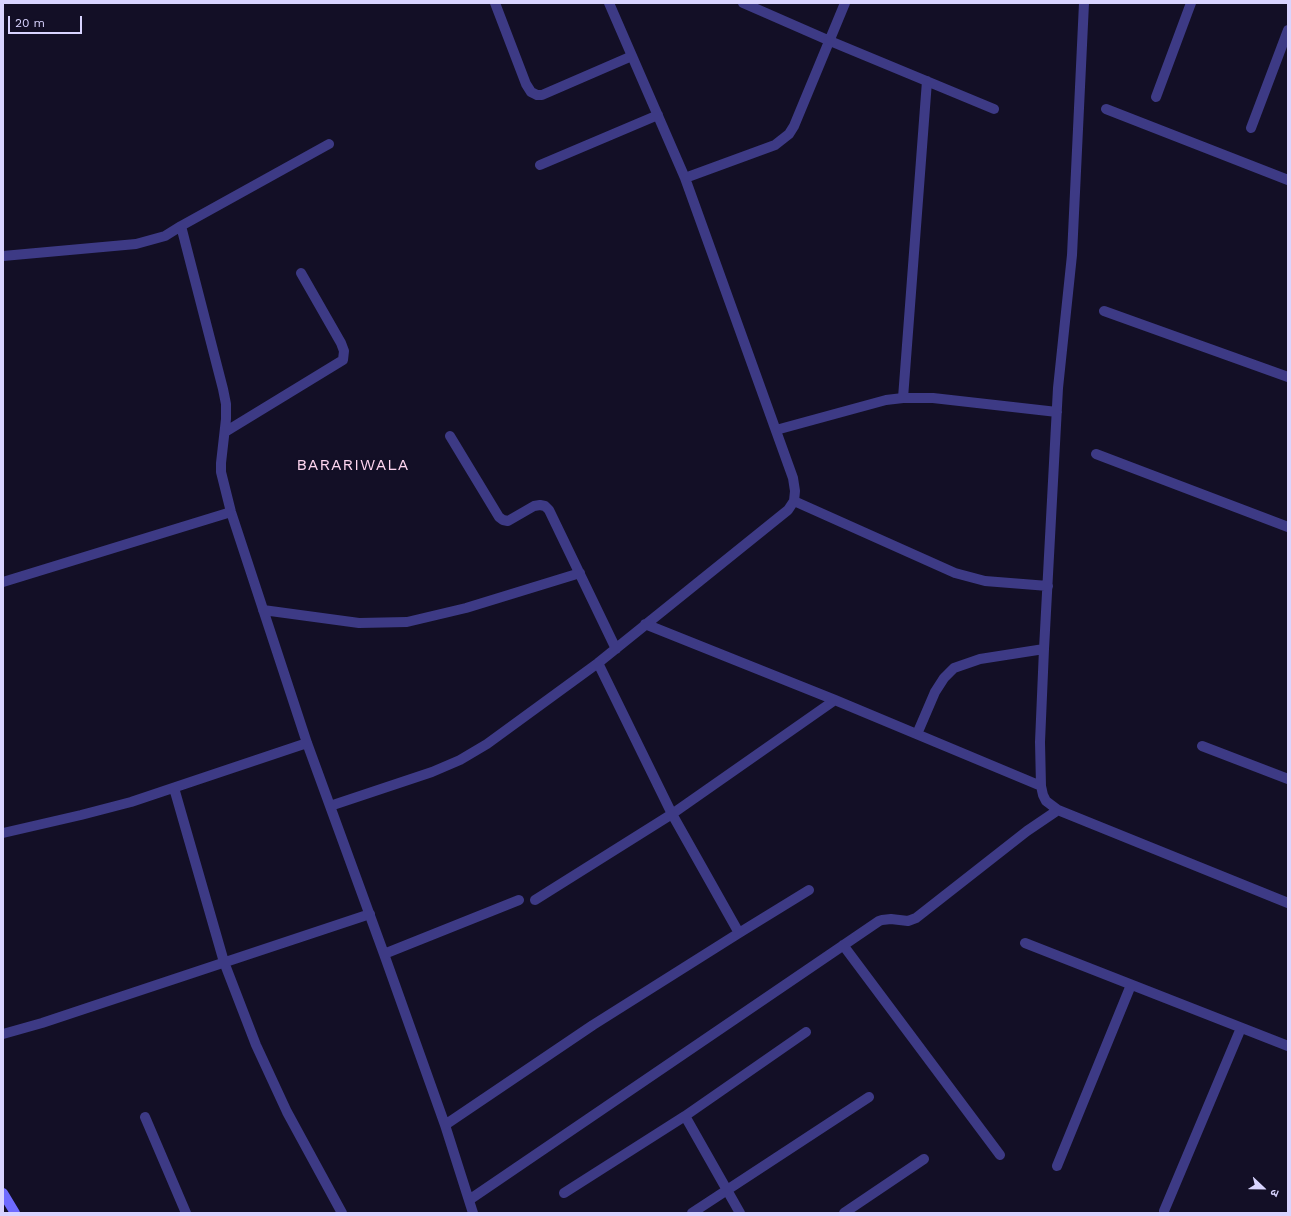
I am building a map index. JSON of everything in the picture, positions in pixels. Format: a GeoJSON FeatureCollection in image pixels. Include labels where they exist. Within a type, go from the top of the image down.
{"type":"FeatureCollection","features":[{"type":"Feature","properties":{"kind":"street"},"geometry":{"type":"LineString","coordinates":[[495,3],[526,84],[531,92],[537,95],[542,96],[632,56]]}},
{"type":"Feature","properties":{"kind":"street"},"geometry":{"type":"LineString","coordinates":[[330,806],[432,772],[460,760],[487,744],[616,649],[645,624],[788,510],[794,501],[795,491],[793,478],[685,178],[609,3]]}},
{"type":"Feature","properties":{"kind":"street"},"geometry":{"type":"LineString","coordinates":[[743,3],[830,41],[994,108]]}},
{"type":"Feature","properties":{"kind":"street"},"geometry":{"type":"LineString","coordinates":[[685,178],[774,145],[789,134],[794,126],[846,3]]}},
{"type":"Feature","properties":{"kind":"street"},"geometry":{"type":"LineString","coordinates":[[1084,3],[1072,255],[1058,388],[1040,742],[1041,786],[1046,801],[1058,810],[1288,903]]}},
{"type":"Feature","properties":{"kind":"street"},"geometry":{"type":"LineString","coordinates":[[1156,97],[1191,3]]}},
{"type":"Feature","properties":{"kind":"street"},"geometry":{"type":"LineString","coordinates":[[1252,128],[1288,30]]}},
{"type":"Feature","properties":{"kind":"street"},"geometry":{"type":"LineString","coordinates":[[903,398],[927,81]]}},
{"type":"Feature","properties":{"kind":"street"},"geometry":{"type":"LineString","coordinates":[[1106,110],[1288,180]]}},
{"type":"Feature","properties":{"kind":"street"},"geometry":{"type":"LineString","coordinates":[[540,165],[658,115]]}},
{"type":"Feature","properties":{"kind":"street"},"geometry":{"type":"LineString","coordinates":[[3,256],[136,244],[165,236],[329,144]]}},
{"type":"Feature","properties":{"kind":"street"},"geometry":{"type":"LineString","coordinates":[[181,226],[226,404],[221,472],[231,512],[307,743],[445,1125],[473,1213]]}},
{"type":"Feature","properties":{"kind":"street"},"geometry":{"type":"LineString","coordinates":[[225,432],[343,360],[344,351],[341,343],[301,273]]}},
{"type":"Feature","properties":{"kind":"street"},"geometry":{"type":"LineString","coordinates":[[1104,311],[1288,377]]}},
{"type":"Feature","properties":{"kind":"street"},"geometry":{"type":"LineString","coordinates":[[776,430],[886,400],[903,398],[933,398],[1057,412]]}},
{"type":"Feature","properties":{"kind":"street"},"geometry":{"type":"LineString","coordinates":[[450,436],[499,517],[503,520],[508,521],[540,505],[545,506],[550,510],[616,649]]}},
{"type":"Feature","properties":{"kind":"street"},"geometry":{"type":"LineString","coordinates":[[1096,454],[1288,527]]}},
{"type":"Feature","properties":{"kind":"street"},"geometry":{"type":"LineString","coordinates":[[794,501],[955,573],[985,581],[1048,586]]}},
{"type":"Feature","properties":{"kind":"street"},"geometry":{"type":"LineString","coordinates":[[3,582],[231,512]]}},
{"type":"Feature","properties":{"kind":"street"},"geometry":{"type":"LineString","coordinates":[[263,610],[359,623],[407,622],[435,617],[580,573]]}},
{"type":"Feature","properties":{"kind":"street"},"geometry":{"type":"LineString","coordinates":[[645,624],[835,700],[1041,786]]}},
{"type":"Feature","properties":{"kind":"street"},"geometry":{"type":"LineString","coordinates":[[917,734],[935,692],[944,678],[954,668],[980,659],[1044,649]]}},
{"type":"Feature","properties":{"kind":"street"},"geometry":{"type":"LineString","coordinates":[[598,663],[672,814],[739,933]]}},
{"type":"Feature","properties":{"kind":"street"},"geometry":{"type":"LineString","coordinates":[[535,900],[672,814],[835,700]]}},
{"type":"Feature","properties":{"kind":"street"},"geometry":{"type":"LineString","coordinates":[[3,833],[81,815],[174,788],[307,743]]}},
{"type":"Feature","properties":{"kind":"street"},"geometry":{"type":"LineString","coordinates":[[1202,746],[1288,779]]}},
{"type":"Feature","properties":{"kind":"street"},"geometry":{"type":"LineString","coordinates":[[174,788],[224,962],[259,1052],[288,1112],[342,1213]]}},
{"type":"Feature","properties":{"kind":"street"},"geometry":{"type":"LineString","coordinates":[[469,1200],[882,920],[891,919],[908,922],[916,918],[1027,831],[1058,810]]}},
{"type":"Feature","properties":{"kind":"street"},"geometry":{"type":"LineString","coordinates":[[445,1125],[593,1025],[809,890]]}},
{"type":"Feature","properties":{"kind":"street"},"geometry":{"type":"LineString","coordinates":[[384,954],[519,900]]}},
{"type":"Feature","properties":{"kind":"street"},"geometry":{"type":"LineString","coordinates":[[3,1034],[42,1023],[370,914]]}},
{"type":"Feature","properties":{"kind":"street"},"geometry":{"type":"LineString","coordinates":[[1025,943],[1288,1046]]}},
{"type":"Feature","properties":{"kind":"street"},"geometry":{"type":"LineString","coordinates":[[843,945],[1000,1156]]}},
{"type":"Feature","properties":{"kind":"street"},"geometry":{"type":"LineString","coordinates":[[1057,1166],[1131,985]]}},
{"type":"Feature","properties":{"kind":"street"},"geometry":{"type":"LineString","coordinates":[[1164,1211],[1241,1028]]}},
{"type":"Feature","properties":{"kind":"street"},"geometry":{"type":"LineString","coordinates":[[564,1193],[685,1116],[806,1032]]}},
{"type":"Feature","properties":{"kind":"street"},"geometry":{"type":"LineString","coordinates":[[692,1213],[868,1098]]}},
{"type":"Feature","properties":{"kind":"street"},"geometry":{"type":"LineString","coordinates":[[685,1116],[740,1213]]}},
{"type":"Feature","properties":{"kind":"street"},"geometry":{"type":"LineString","coordinates":[[145,1117],[186,1213]]}},
{"type":"Feature","properties":{"kind":"street"},"geometry":{"type":"LineString","coordinates":[[844,1213],[924,1159]]}},
{"type":"Feature","properties":{"kind":"street"},"geometry":{"type":"LineString","coordinates":[[3,1192],[15,1213]]}},
{"type":"Feature","properties":{"kind":"district","name":"BARARIWALA"},"geometry":{"type":"Point","coordinates":[353,465]}}]}
